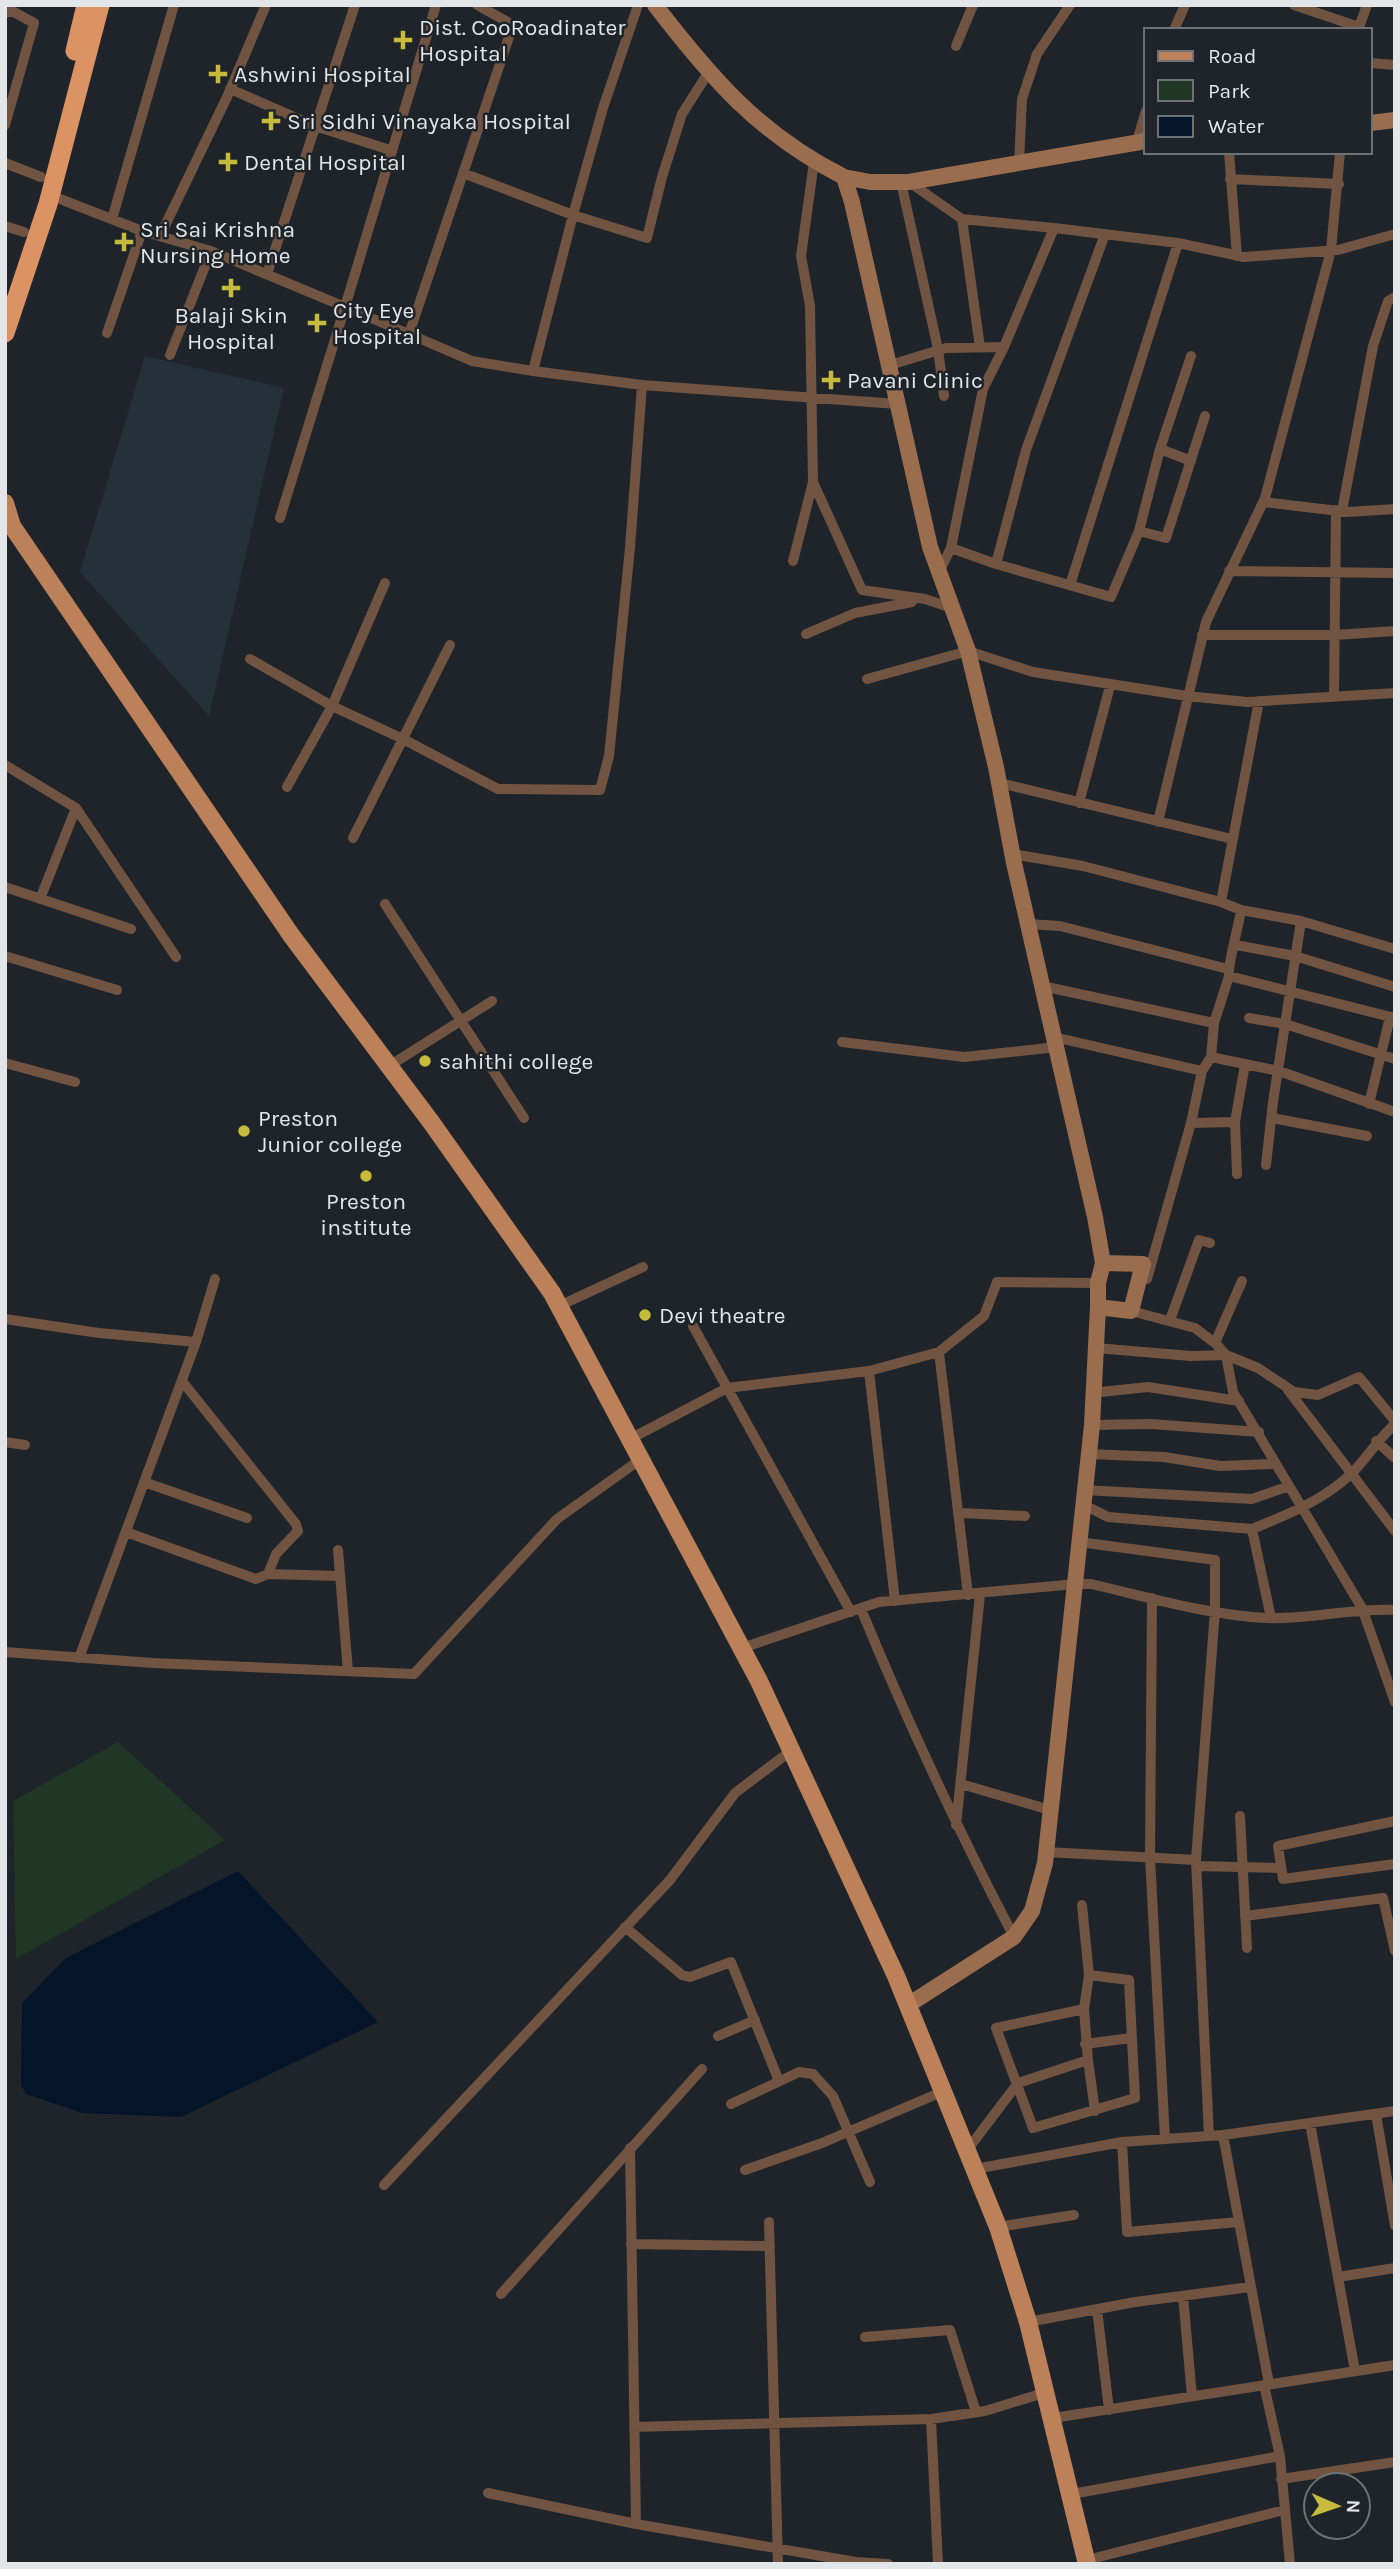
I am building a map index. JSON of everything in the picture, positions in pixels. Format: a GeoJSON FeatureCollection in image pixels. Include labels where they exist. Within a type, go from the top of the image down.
{"type":"FeatureCollection","features":[{"type":"Feature","properties":{"kind":"highway"},"geometry":{"type":"LineString","coordinates":[[5,294],[41,177],[86,5]]}},
{"type":"Feature","properties":{"kind":"highway"},"geometry":{"type":"LineString","coordinates":[[5,333],[50,195],[100,5]]}},
{"type":"Feature","properties":{"kind":"main road"},"geometry":{"type":"LineString","coordinates":[[5,503],[9,523],[228,844],[559,1306],[742,1648],[908,2005],[998,2227],[1028,2322],[1087,2562]]}},
{"type":"Feature","properties":{"kind":"street"},"geometry":{"type":"LineString","coordinates":[[112,219],[174,5]]}},
{"type":"Feature","properties":{"kind":"street"},"geometry":{"type":"LineString","coordinates":[[160,236],[230,89],[266,5]]}},
{"type":"Feature","properties":{"kind":"street"},"geometry":{"type":"LineString","coordinates":[[267,274],[355,5]]}},
{"type":"Feature","properties":{"kind":"street"},"geometry":{"type":"LineString","coordinates":[[280,519],[436,5]]}},
{"type":"Feature","properties":{"kind":"street"},"geometry":{"type":"LineString","coordinates":[[409,334],[513,25],[477,5]]}},
{"type":"Feature","properties":{"kind":"street"},"geometry":{"type":"LineString","coordinates":[[533,372],[603,108],[638,5]]}},
{"type":"Feature","properties":{"kind":"street"},"geometry":{"type":"LineString","coordinates":[[655,5],[708,73],[775,137],[844,177],[870,182],[905,182],[1019,163],[1141,141],[1144,123]]}},
{"type":"Feature","properties":{"kind":"street"},"geometry":{"type":"LineString","coordinates":[[956,46],[973,5]]}},
{"type":"Feature","properties":{"kind":"street"},"geometry":{"type":"LineString","coordinates":[[1019,163],[1022,99],[1037,54],[1070,5]]}},
{"type":"Feature","properties":{"kind":"street"},"geometry":{"type":"LineString","coordinates":[[1175,28],[1185,5]]}},
{"type":"Feature","properties":{"kind":"street"},"geometry":{"type":"LineString","coordinates":[[1294,5],[1358,28],[1367,5]]}},
{"type":"Feature","properties":{"kind":"street"},"geometry":{"type":"LineString","coordinates":[[5,13],[12,12],[34,23],[5,125]]}},
{"type":"Feature","properties":{"kind":"street"},"geometry":{"type":"LineString","coordinates":[[1372,63],[1395,65]]}},
{"type":"Feature","properties":{"kind":"street"},"geometry":{"type":"LineString","coordinates":[[463,173],[573,215],[647,238],[662,177],[682,114],[708,73]]}},
{"type":"Feature","properties":{"kind":"street"},"geometry":{"type":"LineString","coordinates":[[230,89],[315,126],[390,150]]}},
{"type":"Feature","properties":{"kind":"street"},"geometry":{"type":"LineString","coordinates":[[1372,122],[1395,120]]}},
{"type":"Feature","properties":{"kind":"street"},"geometry":{"type":"LineString","coordinates":[[1229,154],[1237,256]]}},
{"type":"Feature","properties":{"kind":"street"},"geometry":{"type":"LineString","coordinates":[[1158,822],[1202,635],[1228,571],[1264,502],[1331,250],[1340,154]]}},
{"type":"Feature","properties":{"kind":"street"},"geometry":{"type":"LineString","coordinates":[[793,561],[813,482],[810,306],[801,256],[814,162]]}},
{"type":"Feature","properties":{"kind":"street"},"geometry":{"type":"LineString","coordinates":[[5,163],[41,177]]}},
{"type":"Feature","properties":{"kind":"street"},"geometry":{"type":"LineString","coordinates":[[844,177],[890,365],[930,547],[968,650],[1000,783],[1012,854],[1056,1042],[1103,1263],[1098,1283],[1096,1348],[1091,1393],[1092,1425],[1046,1852],[1032,1911],[1014,1937],[908,2005]]}},
{"type":"Feature","properties":{"kind":"street"},"geometry":{"type":"LineString","coordinates":[[1230,179],[1339,184]]}},
{"type":"Feature","properties":{"kind":"street"},"geometry":{"type":"LineString","coordinates":[[905,182],[962,219],[1178,243],[1237,256],[1331,250],[1395,234]]}},
{"type":"Feature","properties":{"kind":"street"},"geometry":{"type":"LineString","coordinates":[[905,182],[938,349],[944,396]]}},
{"type":"Feature","properties":{"kind":"street"},"geometry":{"type":"LineString","coordinates":[[50,195],[142,231],[211,251],[472,361],[642,386],[897,404]]}},
{"type":"Feature","properties":{"kind":"street"},"geometry":{"type":"LineString","coordinates":[[962,219],[979,347]]}},
{"type":"Feature","properties":{"kind":"street"},"geometry":{"type":"LineString","coordinates":[[5,226],[24,232]]}},
{"type":"Feature","properties":{"kind":"street"},"geometry":{"type":"LineString","coordinates":[[939,572],[951,548],[983,389],[1004,347],[1054,228]]}},
{"type":"Feature","properties":{"kind":"street"},"geometry":{"type":"LineString","coordinates":[[107,333],[142,231]]}},
{"type":"Feature","properties":{"kind":"street"},"geometry":{"type":"LineString","coordinates":[[996,564],[1026,450],[1105,234]]}},
{"type":"Feature","properties":{"kind":"street"},"geometry":{"type":"LineString","coordinates":[[1070,585],[1178,243]]}},
{"type":"Feature","properties":{"kind":"street"},"geometry":{"type":"LineString","coordinates":[[170,355],[211,251]]}},
{"type":"Feature","properties":{"kind":"street"},"geometry":{"type":"LineString","coordinates":[[1334,697],[1335,574],[1339,511],[1373,346],[1388,301],[1395,297]]}},
{"type":"Feature","properties":{"kind":"street"},"geometry":{"type":"LineString","coordinates":[[890,365],[938,349],[1004,347]]}},
{"type":"Feature","properties":{"kind":"street"},"geometry":{"type":"LineString","coordinates":[[951,548],[996,564],[1111,597],[1139,531],[1160,449],[1191,356]]}},
{"type":"Feature","properties":{"kind":"street"},"geometry":{"type":"LineString","coordinates":[[250,659],[332,706],[403,739],[498,789],[600,790],[609,756],[630,548],[642,386]]}},
{"type":"Feature","properties":{"kind":"street"},"geometry":{"type":"LineString","coordinates":[[1139,531],[1166,538],[1205,416]]}},
{"type":"Feature","properties":{"kind":"street"},"geometry":{"type":"LineString","coordinates":[[1160,449],[1191,461]]}},
{"type":"Feature","properties":{"kind":"street"},"geometry":{"type":"LineString","coordinates":[[813,482],[862,590],[925,599],[952,608]]}},
{"type":"Feature","properties":{"kind":"street"},"geometry":{"type":"LineString","coordinates":[[1264,502],[1339,511],[1395,509]]}},
{"type":"Feature","properties":{"kind":"street"},"geometry":{"type":"LineString","coordinates":[[1228,571],[1395,573]]}},
{"type":"Feature","properties":{"kind":"street"},"geometry":{"type":"LineString","coordinates":[[287,787],[332,706],[385,583]]}},
{"type":"Feature","properties":{"kind":"street"},"geometry":{"type":"LineString","coordinates":[[806,634],[855,613],[925,599]]}},
{"type":"Feature","properties":{"kind":"street"},"geometry":{"type":"LineString","coordinates":[[1202,635],[1335,635],[1395,631]]}},
{"type":"Feature","properties":{"kind":"street"},"geometry":{"type":"LineString","coordinates":[[354,838],[450,645]]}},
{"type":"Feature","properties":{"kind":"street"},"geometry":{"type":"LineString","coordinates":[[867,680],[968,650],[1033,672],[1187,696],[1259,701],[1395,693]]}},
{"type":"Feature","properties":{"kind":"street"},"geometry":{"type":"LineString","coordinates":[[1079,803],[1110,686]]}},
{"type":"Feature","properties":{"kind":"street"},"geometry":{"type":"LineString","coordinates":[[1220,902],[1259,701]]}},
{"type":"Feature","properties":{"kind":"street"},"geometry":{"type":"LineString","coordinates":[[5,765],[76,808],[176,957]]}},
{"type":"Feature","properties":{"kind":"street"},"geometry":{"type":"LineString","coordinates":[[1000,783],[1232,839]]}},
{"type":"Feature","properties":{"kind":"street"},"geometry":{"type":"LineString","coordinates":[[40,899],[76,808]]}},
{"type":"Feature","properties":{"kind":"street"},"geometry":{"type":"LineString","coordinates":[[1012,854],[1083,866],[1241,910],[1301,921],[1395,949]]}},
{"type":"Feature","properties":{"kind":"street"},"geometry":{"type":"LineString","coordinates":[[5,887],[131,929]]}},
{"type":"Feature","properties":{"kind":"street"},"geometry":{"type":"LineString","coordinates":[[385,904],[524,1118]]}},
{"type":"Feature","properties":{"kind":"street"},"geometry":{"type":"LineString","coordinates":[[1134,1312],[1191,1123],[1202,1071],[1211,1057],[1214,1023],[1236,945],[1241,910]]}},
{"type":"Feature","properties":{"kind":"street"},"geometry":{"type":"LineString","coordinates":[[1266,1165],[1284,1024],[1292,990],[1301,921]]}},
{"type":"Feature","properties":{"kind":"street"},"geometry":{"type":"LineString","coordinates":[[1028,924],[1060,926],[1392,1017],[1369,1104]]}},
{"type":"Feature","properties":{"kind":"street"},"geometry":{"type":"LineString","coordinates":[[1236,945],[1295,956],[1395,986]]}},
{"type":"Feature","properties":{"kind":"street"},"geometry":{"type":"LineString","coordinates":[[5,956],[117,990]]}},
{"type":"Feature","properties":{"kind":"street"},"geometry":{"type":"LineString","coordinates":[[1042,986],[1214,1023]]}},
{"type":"Feature","properties":{"kind":"street"},"geometry":{"type":"LineString","coordinates":[[389,1066],[492,1001]]}},
{"type":"Feature","properties":{"kind":"street"},"geometry":{"type":"LineString","coordinates":[[1249,1018],[1284,1024],[1395,1059]]}},
{"type":"Feature","properties":{"kind":"street"},"geometry":{"type":"LineString","coordinates":[[842,1042],[964,1058],[1056,1042],[1202,1071]]}},
{"type":"Feature","properties":{"kind":"street"},"geometry":{"type":"LineString","coordinates":[[1211,1057],[1279,1071],[1395,1112]]}},
{"type":"Feature","properties":{"kind":"street"},"geometry":{"type":"LineString","coordinates":[[5,1063],[75,1082]]}},
{"type":"Feature","properties":{"kind":"street"},"geometry":{"type":"LineString","coordinates":[[1237,1174],[1235,1122],[1245,1065]]}},
{"type":"Feature","properties":{"kind":"street"},"geometry":{"type":"LineString","coordinates":[[1272,1118],[1367,1136]]}},
{"type":"Feature","properties":{"kind":"street"},"geometry":{"type":"LineString","coordinates":[[1191,1123],[1235,1122]]}},
{"type":"Feature","properties":{"kind":"street"},"geometry":{"type":"LineString","coordinates":[[1170,1320],[1199,1240],[1210,1243]]}},
{"type":"Feature","properties":{"kind":"street"},"geometry":{"type":"LineString","coordinates":[[1103,1263],[1143,1264],[1134,1312]]}},
{"type":"Feature","properties":{"kind":"street"},"geometry":{"type":"LineString","coordinates":[[559,1306],[643,1267]]}},
{"type":"Feature","properties":{"kind":"street"},"geometry":{"type":"LineString","coordinates":[[79,1658],[196,1342],[215,1279]]}},
{"type":"Feature","properties":{"kind":"street"},"geometry":{"type":"LineString","coordinates":[[1215,1343],[1242,1281]]}},
{"type":"Feature","properties":{"kind":"street"},"geometry":{"type":"LineString","coordinates":[[630,1439],[727,1388],[869,1371],[939,1352],[984,1316],[997,1282],[1098,1283]]}},
{"type":"Feature","properties":{"kind":"street"},"geometry":{"type":"LineString","coordinates":[[1098,1307],[1134,1312],[1195,1328],[1226,1355],[1233,1392],[1362,1608],[1395,1702]]}},
{"type":"Feature","properties":{"kind":"street"},"geometry":{"type":"LineString","coordinates":[[5,1319],[99,1333],[196,1342]]}},
{"type":"Feature","properties":{"kind":"street"},"geometry":{"type":"LineString","coordinates":[[694,1326],[856,1611],[956,1826],[1014,1937]]}},
{"type":"Feature","properties":{"kind":"street"},"geometry":{"type":"LineString","coordinates":[[1083,1497],[1108,1517],[1252,1529],[1302,1509],[1352,1473],[1376,1441],[1395,1422],[1359,1377],[1318,1395],[1294,1392],[1258,1368],[1226,1355],[1191,1356],[1096,1348]]}},
{"type":"Feature","properties":{"kind":"street"},"geometry":{"type":"LineString","coordinates":[[939,1352],[968,1595]]}},
{"type":"Feature","properties":{"kind":"street"},"geometry":{"type":"LineString","coordinates":[[869,1371],[895,1601]]}},
{"type":"Feature","properties":{"kind":"street"},"geometry":{"type":"LineString","coordinates":[[182,1381],[296,1524],[298,1531],[276,1554],[268,1574]]}},
{"type":"Feature","properties":{"kind":"street"},"geometry":{"type":"LineString","coordinates":[[1284,1385],[1395,1531]]}},
{"type":"Feature","properties":{"kind":"street"},"geometry":{"type":"LineString","coordinates":[[1091,1393],[1149,1387],[1239,1401]]}},
{"type":"Feature","properties":{"kind":"street"},"geometry":{"type":"LineString","coordinates":[[1092,1425],[1151,1424],[1259,1432]]}},
{"type":"Feature","properties":{"kind":"street"},"geometry":{"type":"LineString","coordinates":[[1376,1441],[1395,1458]]}},
{"type":"Feature","properties":{"kind":"street"},"geometry":{"type":"LineString","coordinates":[[5,1442],[25,1445]]}},
{"type":"Feature","properties":{"kind":"street"},"geometry":{"type":"LineString","coordinates":[[1087,1454],[1164,1457],[1220,1466],[1274,1464]]}},
{"type":"Feature","properties":{"kind":"street"},"geometry":{"type":"LineString","coordinates":[[5,1653],[414,1674],[557,1519],[641,1459]]}},
{"type":"Feature","properties":{"kind":"street"},"geometry":{"type":"LineString","coordinates":[[144,1482],[247,1518]]}},
{"type":"Feature","properties":{"kind":"street"},"geometry":{"type":"LineString","coordinates":[[1083,1497],[1252,1499],[1289,1486]]}},
{"type":"Feature","properties":{"kind":"street"},"geometry":{"type":"LineString","coordinates":[[960,1513],[1025,1516]]}},
{"type":"Feature","properties":{"kind":"street"},"geometry":{"type":"LineString","coordinates":[[1252,1529],[1271,1618]]}},
{"type":"Feature","properties":{"kind":"street"},"geometry":{"type":"LineString","coordinates":[[126,1532],[256,1579],[268,1574],[340,1576]]}},
{"type":"Feature","properties":{"kind":"street"},"geometry":{"type":"LineString","coordinates":[[1079,1542],[1215,1560],[1215,1611],[1196,1863],[1209,2136]]}},
{"type":"Feature","properties":{"kind":"street"},"geometry":{"type":"LineString","coordinates":[[338,1550],[348,1671]]}},
{"type":"Feature","properties":{"kind":"street"},"geometry":{"type":"LineString","coordinates":[[742,1648],[879,1602],[980,1595],[1075,1584],[1091,1584],[1215,1611],[1271,1618],[1362,1608],[1395,1609]]}},
{"type":"Feature","properties":{"kind":"street"},"geometry":{"type":"LineString","coordinates":[[956,1826],[980,1595]]}},
{"type":"Feature","properties":{"kind":"street"},"geometry":{"type":"LineString","coordinates":[[1152,1598],[1150,1857],[1165,2139]]}},
{"type":"Feature","properties":{"kind":"street"},"geometry":{"type":"LineString","coordinates":[[384,2185],[670,1880],[735,1793],[792,1751]]}},
{"type":"Feature","properties":{"kind":"street"},"geometry":{"type":"LineString","coordinates":[[961,1784],[1050,1810]]}},
{"type":"Feature","properties":{"kind":"street"},"geometry":{"type":"LineString","coordinates":[[1240,1816],[1247,1948]]}},
{"type":"Feature","properties":{"kind":"street"},"geometry":{"type":"LineString","coordinates":[[1395,1821],[1278,1846],[1283,1879],[1395,1864]]}},
{"type":"Feature","properties":{"kind":"street"},"geometry":{"type":"LineString","coordinates":[[1046,1852],[1281,1868]]}},
{"type":"Feature","properties":{"kind":"street"},"geometry":{"type":"LineString","coordinates":[[1245,1916],[1389,1897],[1395,1951]]}},
{"type":"Feature","properties":{"kind":"street"},"geometry":{"type":"LineString","coordinates":[[1082,1905],[1089,1975],[1084,2009],[1085,2043],[1095,2111]]}},
{"type":"Feature","properties":{"kind":"street"},"geometry":{"type":"LineString","coordinates":[[625,1927],[682,1975],[690,1977],[731,1962],[779,2081]]}},
{"type":"Feature","properties":{"kind":"street"},"geometry":{"type":"LineString","coordinates":[[1084,2009],[996,2028],[1033,2128],[1135,2098],[1129,1980],[1089,1975]]}},
{"type":"Feature","properties":{"kind":"street"},"geometry":{"type":"LineString","coordinates":[[718,2036],[755,2020]]}},
{"type":"Feature","properties":{"kind":"street"},"geometry":{"type":"LineString","coordinates":[[1085,2043],[1131,2038]]}},
{"type":"Feature","properties":{"kind":"street"},"geometry":{"type":"LineString","coordinates":[[968,2149],[1018,2084],[1088,2060]]}},
{"type":"Feature","properties":{"kind":"street"},"geometry":{"type":"LineString","coordinates":[[501,2294],[702,2069]]}},
{"type":"Feature","properties":{"kind":"street"},"geometry":{"type":"LineString","coordinates":[[731,2104],[799,2072],[813,2074],[833,2096],[870,2182]]}},
{"type":"Feature","properties":{"kind":"street"},"geometry":{"type":"LineString","coordinates":[[745,2170],[944,2091]]}},
{"type":"Feature","properties":{"kind":"street"},"geometry":{"type":"LineString","coordinates":[[975,2169],[1122,2142],[1223,2135],[1395,2111]]}},
{"type":"Feature","properties":{"kind":"street"},"geometry":{"type":"LineString","coordinates":[[1376,2114],[1395,2226]]}},
{"type":"Feature","properties":{"kind":"street"},"geometry":{"type":"LineString","coordinates":[[1310,2123],[1355,2371]]}},
{"type":"Feature","properties":{"kind":"street"},"geometry":{"type":"LineString","coordinates":[[1223,2135],[1269,2384]]}},
{"type":"Feature","properties":{"kind":"street"},"geometry":{"type":"LineString","coordinates":[[1122,2142],[1127,2232],[1238,2222]]}},
{"type":"Feature","properties":{"kind":"street"},"geometry":{"type":"LineString","coordinates":[[630,2148],[636,2524]]}},
{"type":"Feature","properties":{"kind":"street"},"geometry":{"type":"LineString","coordinates":[[998,2227],[1074,2215]]}},
{"type":"Feature","properties":{"kind":"street"},"geometry":{"type":"LineString","coordinates":[[769,2222],[778,2564]]}},
{"type":"Feature","properties":{"kind":"street"},"geometry":{"type":"LineString","coordinates":[[631,2244],[770,2246]]}},
{"type":"Feature","properties":{"kind":"street"},"geometry":{"type":"LineString","coordinates":[[1338,2277],[1395,2268]]}},
{"type":"Feature","properties":{"kind":"street"},"geometry":{"type":"LineString","coordinates":[[1028,2322],[1250,2287]]}},
{"type":"Feature","properties":{"kind":"street"},"geometry":{"type":"LineString","coordinates":[[1183,2296],[1192,2396]]}},
{"type":"Feature","properties":{"kind":"street"},"geometry":{"type":"LineString","coordinates":[[1097,2309],[1109,2410]]}},
{"type":"Feature","properties":{"kind":"street"},"geometry":{"type":"LineString","coordinates":[[865,2337],[950,2330],[976,2412]]}},
{"type":"Feature","properties":{"kind":"street"},"geometry":{"type":"LineString","coordinates":[[1053,2418],[1395,2365]]}},
{"type":"Feature","properties":{"kind":"street"},"geometry":{"type":"LineString","coordinates":[[1269,2384],[1264,2385],[1280,2456],[1290,2564]]}},
{"type":"Feature","properties":{"kind":"street"},"geometry":{"type":"LineString","coordinates":[[634,2427],[931,2419],[976,2412],[1046,2392]]}},
{"type":"Feature","properties":{"kind":"street"},"geometry":{"type":"LineString","coordinates":[[931,2419],[938,2564]]}},
{"type":"Feature","properties":{"kind":"street"},"geometry":{"type":"LineString","coordinates":[[1072,2494],[1280,2456]]}},
{"type":"Feature","properties":{"kind":"street"},"geometry":{"type":"LineString","coordinates":[[1281,2479],[1395,2462]]}},
{"type":"Feature","properties":{"kind":"street"},"geometry":{"type":"LineString","coordinates":[[488,2493],[636,2524],[856,2562],[888,2564]]}},
{"type":"Feature","properties":{"kind":"street"},"geometry":{"type":"LineString","coordinates":[[1087,2562],[1284,2510]]}},
{"type":"Feature","properties":{"kind":"shaded area"},"geometry":{"type":"Polygon","coordinates":[[[145,356],[284,388],[209,716],[80,572],[145,356]]]}},
{"type":"Feature","properties":{"kind":"green space"},"geometry":{"type":"Polygon","coordinates":[[[118,1742],[225,1840],[16,1959],[13,1801],[118,1742]]]}},
{"type":"Feature","properties":{"kind":"water"},"geometry":{"type":"Polygon","coordinates":[[[238,1871],[378,2022],[181,2117],[82,2113],[26,2094],[21,2085],[22,2003],[66,1958],[238,1871]]]}},
{"type":"Feature","properties":{"kind":"place","name":"Dist. CooRoadinater Hospital"},"geometry":{"type":"Point","coordinates":[403,40]}},
{"type":"Feature","properties":{"kind":"place","name":"Ashwini Hospital"},"geometry":{"type":"Point","coordinates":[218,74]}},
{"type":"Feature","properties":{"kind":"place","name":"Sri Sidhi Vinayaka Hospital"},"geometry":{"type":"Point","coordinates":[271,121]}},
{"type":"Feature","properties":{"kind":"place","name":"Dental Hospital"},"geometry":{"type":"Point","coordinates":[228,162]}},
{"type":"Feature","properties":{"kind":"place","name":"Sri Sai Krishna Nursing Home"},"geometry":{"type":"Point","coordinates":[124,242]}},
{"type":"Feature","properties":{"kind":"place","name":"Balaji Skin Hospital"},"geometry":{"type":"Point","coordinates":[231,288]}},
{"type":"Feature","properties":{"kind":"place","name":"City Eye Hospital"},"geometry":{"type":"Point","coordinates":[317,323]}},
{"type":"Feature","properties":{"kind":"place","name":"Pavani Clinic"},"geometry":{"type":"Point","coordinates":[831,380]}},
{"type":"Feature","properties":{"kind":"place","name":"sahithi college"},"geometry":{"type":"Point","coordinates":[425,1061]}},
{"type":"Feature","properties":{"kind":"place","name":"Preston Junior college"},"geometry":{"type":"Point","coordinates":[244,1131]}},
{"type":"Feature","properties":{"kind":"place","name":"Preston institute"},"geometry":{"type":"Point","coordinates":[366,1176]}},
{"type":"Feature","properties":{"kind":"place","name":"Devi theatre"},"geometry":{"type":"Point","coordinates":[645,1315]}}]}
